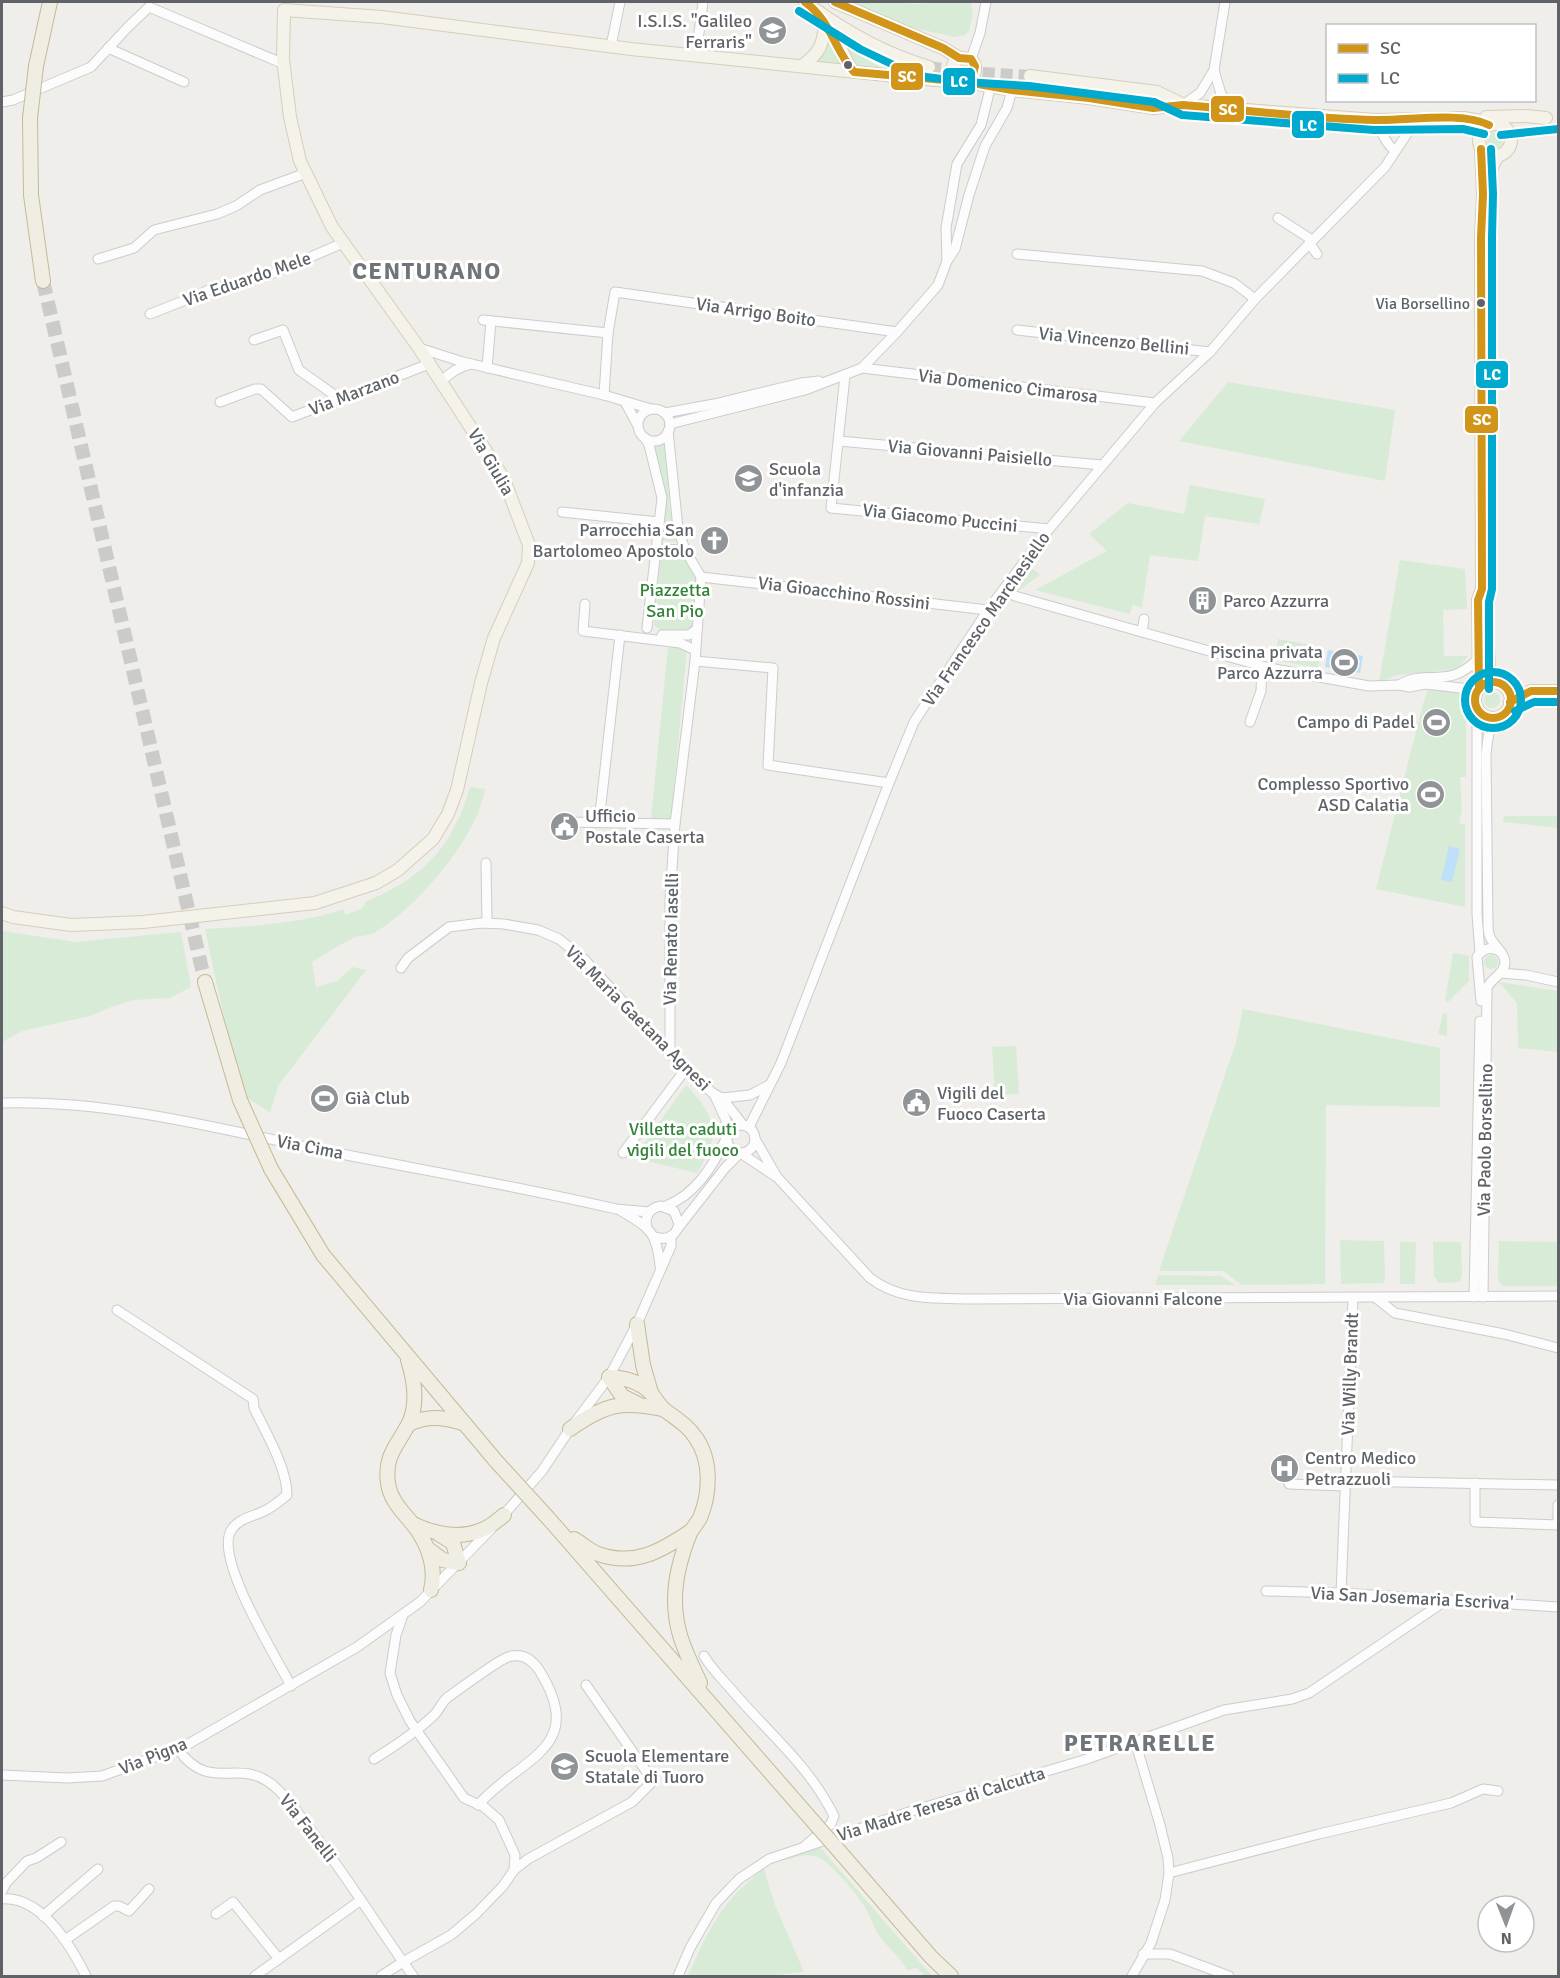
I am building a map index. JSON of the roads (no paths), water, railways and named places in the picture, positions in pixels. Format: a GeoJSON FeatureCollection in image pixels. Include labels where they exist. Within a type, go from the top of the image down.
{"type":"FeatureCollection","features":[{"type":"Feature","properties":{"kind":"highway"},"geometry":{"type":"LineString","coordinates":[[43,281],[31,195],[30,118],[36,66],[50,2]]}},
{"type":"Feature","properties":{"kind":"highway"},"geometry":{"type":"LineString","coordinates":[[206,982],[240,1100],[271,1169],[323,1255],[496,1461],[951,1977]]}},
{"type":"Feature","properties":{"kind":"highway"},"geometry":{"type":"LineString","coordinates":[[637,1324],[643,1365],[651,1394]]}},
{"type":"Feature","properties":{"kind":"highway"},"geometry":{"type":"LineString","coordinates":[[408,1357],[413,1381],[413,1411],[409,1424],[398,1440],[388,1464],[388,1483],[397,1504],[413,1524],[434,1565],[431,1590]]}},
{"type":"Feature","properties":{"kind":"highway"},"geometry":{"type":"LineString","coordinates":[[609,1377],[626,1378],[651,1394],[662,1409],[682,1422],[697,1439],[706,1463],[708,1485],[704,1505],[699,1520],[691,1531],[681,1564],[675,1600],[679,1638],[705,1696]]}},
{"type":"Feature","properties":{"kind":"highway"},"geometry":{"type":"LineString","coordinates":[[609,1377],[622,1396],[638,1404],[662,1409]]}},
{"type":"Feature","properties":{"kind":"highway"},"geometry":{"type":"LineString","coordinates":[[570,1429],[602,1409],[638,1404]]}},
{"type":"Feature","properties":{"kind":"highway"},"geometry":{"type":"LineString","coordinates":[[409,1424],[420,1418],[430,1417],[452,1420],[465,1425]]}},
{"type":"Feature","properties":{"kind":"highway"},"geometry":{"type":"LineString","coordinates":[[413,1524],[429,1532],[463,1535],[483,1530],[504,1515]]}},
{"type":"Feature","properties":{"kind":"highway"},"geometry":{"type":"LineString","coordinates":[[554,1525],[598,1554],[629,1559],[654,1554],[691,1531]]}},
{"type":"Feature","properties":{"kind":"highway"},"geometry":{"type":"LineString","coordinates":[[427,1549],[443,1560],[459,1563],[453,1543],[439,1534]]}},
{"type":"Feature","properties":{"kind":"main road"},"geometry":{"type":"LineString","coordinates":[[805,2],[865,40],[907,60],[928,67]]}},
{"type":"Feature","properties":{"kind":"main road"},"geometry":{"type":"LineString","coordinates":[[835,2],[943,48],[968,61],[1012,90]]}},
{"type":"Feature","properties":{"kind":"main road"},"geometry":{"type":"LineString","coordinates":[[282,6],[382,16],[611,46],[697,52],[854,72],[962,81],[1012,90],[1089,98],[1153,108],[1183,105],[1378,120],[1526,116],[1552,118]]}},
{"type":"Feature","properties":{"kind":"main road","name":"Via Giulia"},"geometry":{"type":"LineString","coordinates":[[2,913],[13,917],[71,925],[143,922],[315,903],[345,895],[376,883],[399,870],[418,855],[441,827],[458,790],[481,683],[494,639],[528,563],[527,536],[503,477],[419,348],[332,227],[300,161],[290,117],[284,64],[282,6]]}},
{"type":"Feature","properties":{"kind":"main road"},"geometry":{"type":"LineString","coordinates":[[819,12],[854,72]]}},
{"type":"Feature","properties":{"kind":"main road"},"geometry":{"type":"LineString","coordinates":[[802,66],[813,58],[821,47],[824,41],[825,25]]}},
{"type":"Feature","properties":{"kind":"main road"},"geometry":{"type":"LineString","coordinates":[[962,81],[972,79],[968,61]]}},
{"type":"Feature","properties":{"kind":"main road"},"geometry":{"type":"LineString","coordinates":[[962,81],[952,70],[954,62],[968,61]]}},
{"type":"Feature","properties":{"kind":"main road"},"geometry":{"type":"LineString","coordinates":[[1030,76],[1157,92],[1183,105]]}},
{"type":"Feature","properties":{"kind":"main road"},"geometry":{"type":"LineString","coordinates":[[1464,117],[1490,128],[1509,132],[1511,142],[1507,152],[1497,157],[1488,175],[1483,194]]}},
{"type":"Feature","properties":{"kind":"main road"},"geometry":{"type":"LineString","coordinates":[[1482,589],[1478,600],[1478,689],[1475,699],[1477,708],[1488,717],[1498,717],[1505,712],[1510,702],[1509,692],[1498,683],[1489,670],[1486,600],[1482,589],[1481,237],[1483,194],[1479,144],[1490,128],[1552,118]]}},
{"type":"Feature","properties":{"kind":"main road"},"geometry":{"type":"LineString","coordinates":[[1481,149],[1488,155],[1497,157]]}},
{"type":"Feature","properties":{"kind":"main road"},"geometry":{"type":"LineString","coordinates":[[1478,689],[1488,683],[1498,683]]}},
{"type":"Feature","properties":{"kind":"main road"},"geometry":{"type":"LineString","coordinates":[[1510,702],[1531,691],[1558,691]]}},
{"type":"Feature","properties":{"kind":"street"},"geometry":{"type":"LineString","coordinates":[[611,46],[620,2]]}},
{"type":"Feature","properties":{"kind":"street"},"geometry":{"type":"LineString","coordinates":[[697,52],[703,2]]}},
{"type":"Feature","properties":{"kind":"street"},"geometry":{"type":"LineString","coordinates":[[968,61],[980,33],[986,2]]}},
{"type":"Feature","properties":{"kind":"street"},"geometry":{"type":"LineString","coordinates":[[1183,105],[1200,93],[1214,70],[1226,2]]}},
{"type":"Feature","properties":{"kind":"street"},"geometry":{"type":"LineString","coordinates":[[2,102],[13,100],[91,67],[151,3],[284,64]]}},
{"type":"Feature","properties":{"kind":"street"},"geometry":{"type":"LineString","coordinates":[[108,48],[184,82]]}},
{"type":"Feature","properties":{"kind":"street"},"geometry":{"type":"LineString","coordinates":[[1214,70],[1221,94],[1234,110]]}},
{"type":"Feature","properties":{"kind":"street"},"geometry":{"type":"LineString","coordinates":[[947,261],[946,228],[957,164],[981,125],[991,85]]}},
{"type":"Feature","properties":{"kind":"street"},"geometry":{"type":"LineString","coordinates":[[645,438],[656,441],[661,439],[669,427],[805,390],[862,368],[938,285],[947,261],[955,249],[969,195],[985,147],[1007,108],[1012,90]]}},
{"type":"Feature","properties":{"kind":"street"},"geometry":{"type":"LineString","coordinates":[[1378,120],[1380,131],[1395,151]]}},
{"type":"Feature","properties":{"kind":"street","name":"Via Francesco Marchesiello"},"geometry":{"type":"LineString","coordinates":[[746,1126],[781,1063],[914,722],[988,610],[1049,529],[1155,403],[1210,352],[1310,240],[1385,167],[1416,120]]}},
{"type":"Feature","properties":{"kind":"street"},"geometry":{"type":"LineString","coordinates":[[969,143],[985,147]]}},
{"type":"Feature","properties":{"kind":"street"},"geometry":{"type":"LineString","coordinates":[[98,259],[134,248],[154,230],[236,207],[260,190],[306,173]]}},
{"type":"Feature","properties":{"kind":"street"},"geometry":{"type":"LineString","coordinates":[[1278,218],[1310,240],[1317,254]]}},
{"type":"Feature","properties":{"kind":"street","name":"Via Eduardo Mele"},"geometry":{"type":"LineString","coordinates":[[150,314],[210,289],[264,277],[344,243]]}},
{"type":"Feature","properties":{"kind":"street"},"geometry":{"type":"LineString","coordinates":[[1017,254],[1202,271],[1233,283],[1255,299]]}},
{"type":"Feature","properties":{"kind":"street","name":"Via Arrigo Boito"},"geometry":{"type":"LineString","coordinates":[[609,333],[615,292],[897,332]]}},
{"type":"Feature","properties":{"kind":"street"},"geometry":{"type":"LineString","coordinates":[[488,367],[487,320],[609,333],[604,395]]}},
{"type":"Feature","properties":{"kind":"street"},"geometry":{"type":"LineString","coordinates":[[254,340],[283,330],[299,370],[340,399]]}},
{"type":"Feature","properties":{"kind":"street","name":"Via Vincenzo Bellini"},"geometry":{"type":"LineString","coordinates":[[1017,330],[1210,352]]}},
{"type":"Feature","properties":{"kind":"street"},"geometry":{"type":"LineString","coordinates":[[419,348],[471,364],[604,395],[665,413],[801,383],[840,377]]}},
{"type":"Feature","properties":{"kind":"street","name":"Via Marzano"},"geometry":{"type":"LineString","coordinates":[[220,402],[255,389],[261,389],[292,417],[429,364]]}},
{"type":"Feature","properties":{"kind":"street"},"geometry":{"type":"LineString","coordinates":[[441,382],[457,368],[471,364]]}},
{"type":"Feature","properties":{"kind":"street","name":"Via Domenico Cimarosa"},"geometry":{"type":"LineString","coordinates":[[862,368],[1155,403]]}},
{"type":"Feature","properties":{"kind":"street"},"geometry":{"type":"LineString","coordinates":[[839,441],[840,377]]}},
{"type":"Feature","properties":{"kind":"street"},"geometry":{"type":"LineString","coordinates":[[625,402],[648,445],[662,498],[647,628],[638,637]]}},
{"type":"Feature","properties":{"kind":"street"},"geometry":{"type":"LineString","coordinates":[[637,424],[641,414],[651,409]]}},
{"type":"Feature","properties":{"kind":"street"},"geometry":{"type":"LineString","coordinates":[[665,413],[669,427],[678,528],[685,550],[701,577]]}},
{"type":"Feature","properties":{"kind":"street","name":"Via Giovanni Paisiello"},"geometry":{"type":"LineString","coordinates":[[839,441],[1102,465]]}},
{"type":"Feature","properties":{"kind":"street","name":"Via Giacomo Puccini"},"geometry":{"type":"LineString","coordinates":[[839,441],[831,508],[1049,529]]}},
{"type":"Feature","properties":{"kind":"street"},"geometry":{"type":"LineString","coordinates":[[562,512],[659,522]]}},
{"type":"Feature","properties":{"kind":"street"},"geometry":{"type":"LineString","coordinates":[[655,549],[685,550]]}},
{"type":"Feature","properties":{"kind":"street","name":"Via Gioacchino Rossini"},"geometry":{"type":"LineString","coordinates":[[701,577],[988,610]]}},
{"type":"Feature","properties":{"kind":"street","name":"Via Renato Iaselli"},"geometry":{"type":"LineString","coordinates":[[670,1053],[670,898],[675,824],[695,661],[701,577]]}},
{"type":"Feature","properties":{"kind":"street"},"geometry":{"type":"LineString","coordinates":[[1003,591],[1262,666],[1369,686],[1409,687],[1426,684],[1478,689]]}},
{"type":"Feature","properties":{"kind":"street"},"geometry":{"type":"LineString","coordinates":[[585,604],[583,632],[686,644],[695,650]]}},
{"type":"Feature","properties":{"kind":"street"},"geometry":{"type":"LineString","coordinates":[[1142,632],[1144,619]]}},
{"type":"Feature","properties":{"kind":"street"},"geometry":{"type":"LineString","coordinates":[[647,628],[658,634],[683,636],[689,635],[696,628]]}},
{"type":"Feature","properties":{"kind":"street"},"geometry":{"type":"LineString","coordinates":[[599,822],[620,635]]}},
{"type":"Feature","properties":{"kind":"street"},"geometry":{"type":"LineString","coordinates":[[1399,685],[1406,680],[1451,677],[1461,674],[1477,660]]}},
{"type":"Feature","properties":{"kind":"street"},"geometry":{"type":"LineString","coordinates":[[695,661],[773,668],[768,765],[889,783]]}},
{"type":"Feature","properties":{"kind":"street"},"geometry":{"type":"LineString","coordinates":[[1250,722],[1261,691],[1262,666]]}},
{"type":"Feature","properties":{"kind":"street"},"geometry":{"type":"LineString","coordinates":[[1477,708],[1477,914],[1480,953],[1477,966],[1491,979],[1526,975],[1558,982]]}},
{"type":"Feature","properties":{"kind":"street"},"geometry":{"type":"LineString","coordinates":[[1491,979],[1505,965],[1502,954],[1488,932],[1485,776],[1489,730],[1498,717]]}},
{"type":"Feature","properties":{"kind":"street"},"geometry":{"type":"LineString","coordinates":[[564,822],[675,824]]}},
{"type":"Feature","properties":{"kind":"street"},"geometry":{"type":"LineString","coordinates":[[486,863],[487,923]]}},
{"type":"Feature","properties":{"kind":"street","name":"Via Maria Gaetana Agnesi"},"geometry":{"type":"LineString","coordinates":[[400,968],[408,958],[449,927],[487,923],[538,930],[559,939],[585,960],[685,1070],[718,1096],[746,1126]]}},
{"type":"Feature","properties":{"kind":"street"},"geometry":{"type":"LineString","coordinates":[[1480,953],[1492,948],[1526,975]]}},
{"type":"Feature","properties":{"kind":"street"},"geometry":{"type":"LineString","coordinates":[[1477,966],[1491,979]]}},
{"type":"Feature","properties":{"kind":"street","name":"Via Paolo Borsellino"},"geometry":{"type":"LineString","coordinates":[[1479,1297],[1487,988],[1491,979]]}},
{"type":"Feature","properties":{"kind":"street"},"geometry":{"type":"LineString","coordinates":[[623,1153],[685,1070]]}},
{"type":"Feature","properties":{"kind":"street","name":"Via Maria Gaetana Agnesi"},"geometry":{"type":"LineString","coordinates":[[718,1096],[750,1095],[769,1086]]}},
{"type":"Feature","properties":{"kind":"street","name":"Via Maria Gaetana Agnesi"},"geometry":{"type":"LineString","coordinates":[[718,1096],[726,1120],[727,1137]]}},
{"type":"Feature","properties":{"kind":"street","name":"Via Cima"},"geometry":{"type":"LineString","coordinates":[[2,1103],[51,1103],[173,1119],[616,1209],[649,1212]]}},
{"type":"Feature","properties":{"kind":"street"},"geometry":{"type":"LineString","coordinates":[[746,1126],[755,1139],[750,1150],[741,1154],[725,1168],[671,1236],[663,1239],[655,1237],[647,1229],[649,1212],[657,1207],[679,1201],[698,1185],[714,1162],[731,1128],[746,1126]]}},
{"type":"Feature","properties":{"kind":"street"},"geometry":{"type":"LineString","coordinates":[[727,1137],[731,1150],[741,1154]]}},
{"type":"Feature","properties":{"kind":"street","name":"Via Giovanni Falcone"},"geometry":{"type":"LineString","coordinates":[[755,1139],[777,1177],[870,1278],[893,1292],[916,1298],[1558,1296]]}},
{"type":"Feature","properties":{"kind":"street","name":"Via Giovanni Falcone"},"geometry":{"type":"LineString","coordinates":[[741,1154],[777,1177]]}},
{"type":"Feature","properties":{"kind":"street"},"geometry":{"type":"LineString","coordinates":[[666,1206],[677,1215],[678,1228]]}},
{"type":"Feature","properties":{"kind":"street","name":"Via Cima"},"geometry":{"type":"LineString","coordinates":[[616,1209],[647,1229]]}},
{"type":"Feature","properties":{"kind":"street"},"geometry":{"type":"LineString","coordinates":[[117,1310],[254,1399],[254,1408],[287,1486],[287,1495],[268,1509],[247,1518],[232,1529],[226,1543],[241,1590],[291,1686],[357,1647],[403,1615],[459,1563],[542,1471],[609,1377],[637,1324],[670,1246],[671,1236]]}},
{"type":"Feature","properties":{"kind":"street"},"geometry":{"type":"LineString","coordinates":[[655,1237],[661,1268]]}},
{"type":"Feature","properties":{"kind":"street","name":"Via Willy Brandt"},"geometry":{"type":"LineString","coordinates":[[1341,1593],[1353,1298]]}},
{"type":"Feature","properties":{"kind":"street"},"geometry":{"type":"LineString","coordinates":[[1376,1298],[1395,1313],[1504,1334],[1558,1348]]}},
{"type":"Feature","properties":{"kind":"street"},"geometry":{"type":"LineString","coordinates":[[1289,1484],[1558,1485]]}},
{"type":"Feature","properties":{"kind":"street"},"geometry":{"type":"LineString","coordinates":[[1475,1484],[1474,1522],[1558,1525],[1558,1505]]}},
{"type":"Feature","properties":{"kind":"street","name":"Via San Josemaria Escriva'"},"geometry":{"type":"LineString","coordinates":[[1266,1591],[1341,1593],[1558,1607]]}},
{"type":"Feature","properties":{"kind":"street","name":"Via Madre Teresa di Calcutta"},"geometry":{"type":"LineString","coordinates":[[678,1977],[703,1924],[716,1903],[739,1879],[769,1859],[804,1846],[1084,1760],[1224,1710],[1292,1699],[1309,1693],[1445,1601]]}},
{"type":"Feature","properties":{"kind":"street"},"geometry":{"type":"LineString","coordinates":[[403,1615],[394,1644],[390,1673],[397,1695],[417,1730],[464,1798],[484,1807],[499,1820],[515,1855],[514,1870]]}},
{"type":"Feature","properties":{"kind":"street"},"geometry":{"type":"LineString","coordinates":[[374,1759],[417,1730],[436,1714],[447,1699],[506,1658],[517,1655],[528,1658],[537,1666],[551,1689],[556,1712],[554,1733],[547,1747],[478,1805]]}},
{"type":"Feature","properties":{"kind":"street"},"geometry":{"type":"LineString","coordinates":[[704,1656],[750,1712],[798,1761],[827,1802],[834,1816],[831,1824],[804,1846]]}},
{"type":"Feature","properties":{"kind":"street"},"geometry":{"type":"LineString","coordinates":[[381,1977],[453,1933],[476,1914],[503,1886],[514,1870],[528,1859],[632,1802],[653,1781],[586,1684]]}},
{"type":"Feature","properties":{"kind":"street","name":"Via Pigna"},"geometry":{"type":"LineString","coordinates":[[2,1775],[67,1778],[102,1776],[178,1749],[291,1686]]}},
{"type":"Feature","properties":{"kind":"street"},"geometry":{"type":"LineString","coordinates":[[1132,1977],[1151,1943],[1165,1900],[1169,1873],[1160,1825],[1135,1741]]}},
{"type":"Feature","properties":{"kind":"street","name":"Via Fanelli"},"geometry":{"type":"LineString","coordinates":[[178,1749],[185,1759],[207,1773],[252,1773],[274,1786],[325,1848],[413,1977]]}},
{"type":"Feature","properties":{"kind":"street"},"geometry":{"type":"LineString","coordinates":[[1169,1873],[1319,1834],[1441,1806],[1484,1789],[1498,1791]]}},
{"type":"Feature","properties":{"kind":"street"},"geometry":{"type":"LineString","coordinates":[[2,1892],[6,1883],[27,1862],[60,1842]]}},
{"type":"Feature","properties":{"kind":"street"},"geometry":{"type":"LineString","coordinates":[[43,1916],[98,1869]]}},
{"type":"Feature","properties":{"kind":"street"},"geometry":{"type":"LineString","coordinates":[[65,1940],[114,1906],[129,1911],[149,1889]]}},
{"type":"Feature","properties":{"kind":"street"},"geometry":{"type":"LineString","coordinates":[[2,1899],[13,1898],[25,1903],[43,1916],[65,1940],[86,1977]]}},
{"type":"Feature","properties":{"kind":"street"},"geometry":{"type":"LineString","coordinates":[[255,1977],[362,1900]]}},
{"type":"Feature","properties":{"kind":"street"},"geometry":{"type":"LineString","coordinates":[[216,1914],[233,1902],[279,1959]]}},
{"type":"Feature","properties":{"kind":"street"},"geometry":{"type":"LineString","coordinates":[[1143,1954],[1170,1954],[1229,1977]]}},
{"type":"Feature","properties":{"kind":"water","name":"Piscina privata Parco Azzurra"},"geometry":{"type":"Polygon","coordinates":[[[1328,650],[1363,656],[1360,673],[1325,667],[1328,650]]]}},
{"type":"Feature","properties":{"kind":"water"},"geometry":{"type":"Polygon","coordinates":[[[1449,846],[1460,849],[1452,882],[1441,880],[1449,846]]]}},
{"type":"Feature","properties":{"kind":"tunnel"},"geometry":{"type":"LineString","coordinates":[[929,67],[1030,76]]}},
{"type":"Feature","properties":{"kind":"tunnel"},"geometry":{"type":"LineString","coordinates":[[43,281],[205,982]]}},
{"type":"Feature","properties":{"kind":"place","name":"I.S.I.S. \"Galileo Ferraris\""},"geometry":{"type":"Point","coordinates":[773,31]}},
{"type":"Feature","properties":{"kind":"place","name":"Via Borsellino"},"geometry":{"type":"Point","coordinates":[1481,303]}},
{"type":"Feature","properties":{"kind":"place","name":"Scuola d'infanzia"},"geometry":{"type":"Point","coordinates":[748,479]}},
{"type":"Feature","properties":{"kind":"place","name":"Parrocchia San Bartolomeo Apostolo"},"geometry":{"type":"Point","coordinates":[715,540]}},
{"type":"Feature","properties":{"kind":"place","name":"Parco Azzurra"},"geometry":{"type":"Point","coordinates":[1202,601]}},
{"type":"Feature","properties":{"kind":"place","name":"Piscina privata Parco Azzurra"},"geometry":{"type":"Point","coordinates":[1344,662]}},
{"type":"Feature","properties":{"kind":"place","name":"Campo di Padel"},"geometry":{"type":"Point","coordinates":[1436,722]}},
{"type":"Feature","properties":{"kind":"place","name":"Complesso Sportivo ASD Calatia"},"geometry":{"type":"Point","coordinates":[1430,794]}},
{"type":"Feature","properties":{"kind":"place","name":"Ufficio Postale Caserta"},"geometry":{"type":"Point","coordinates":[564,826]}},
{"type":"Feature","properties":{"kind":"place","name":"Già Club"},"geometry":{"type":"Point","coordinates":[324,1098]}},
{"type":"Feature","properties":{"kind":"place","name":"Vigili del Fuoco Caserta"},"geometry":{"type":"Point","coordinates":[916,1103]}},
{"type":"Feature","properties":{"kind":"place","name":"Centro Medico Petrazzuoli"},"geometry":{"type":"Point","coordinates":[1284,1468]}},
{"type":"Feature","properties":{"kind":"place","name":"Scuola Elementare Statale di Tuoro"},"geometry":{"type":"Point","coordinates":[564,1766]}},
{"type":"Feature","properties":{"kind":"district","name":"CENTURANO"},"geometry":{"type":"Point","coordinates":[427,271]}},
{"type":"Feature","properties":{"kind":"district","name":"PETRARELLE"},"geometry":{"type":"Point","coordinates":[1140,1743]}},
{"type":"Feature","properties":{"kind":"park label","name":"Piazzetta San Pio"},"geometry":{"type":"Point","coordinates":[675,600]}},
{"type":"Feature","properties":{"kind":"park label","name":"Villetta caduti vigili del fuoco"},"geometry":{"type":"Point","coordinates":[683,1139]}}]}
